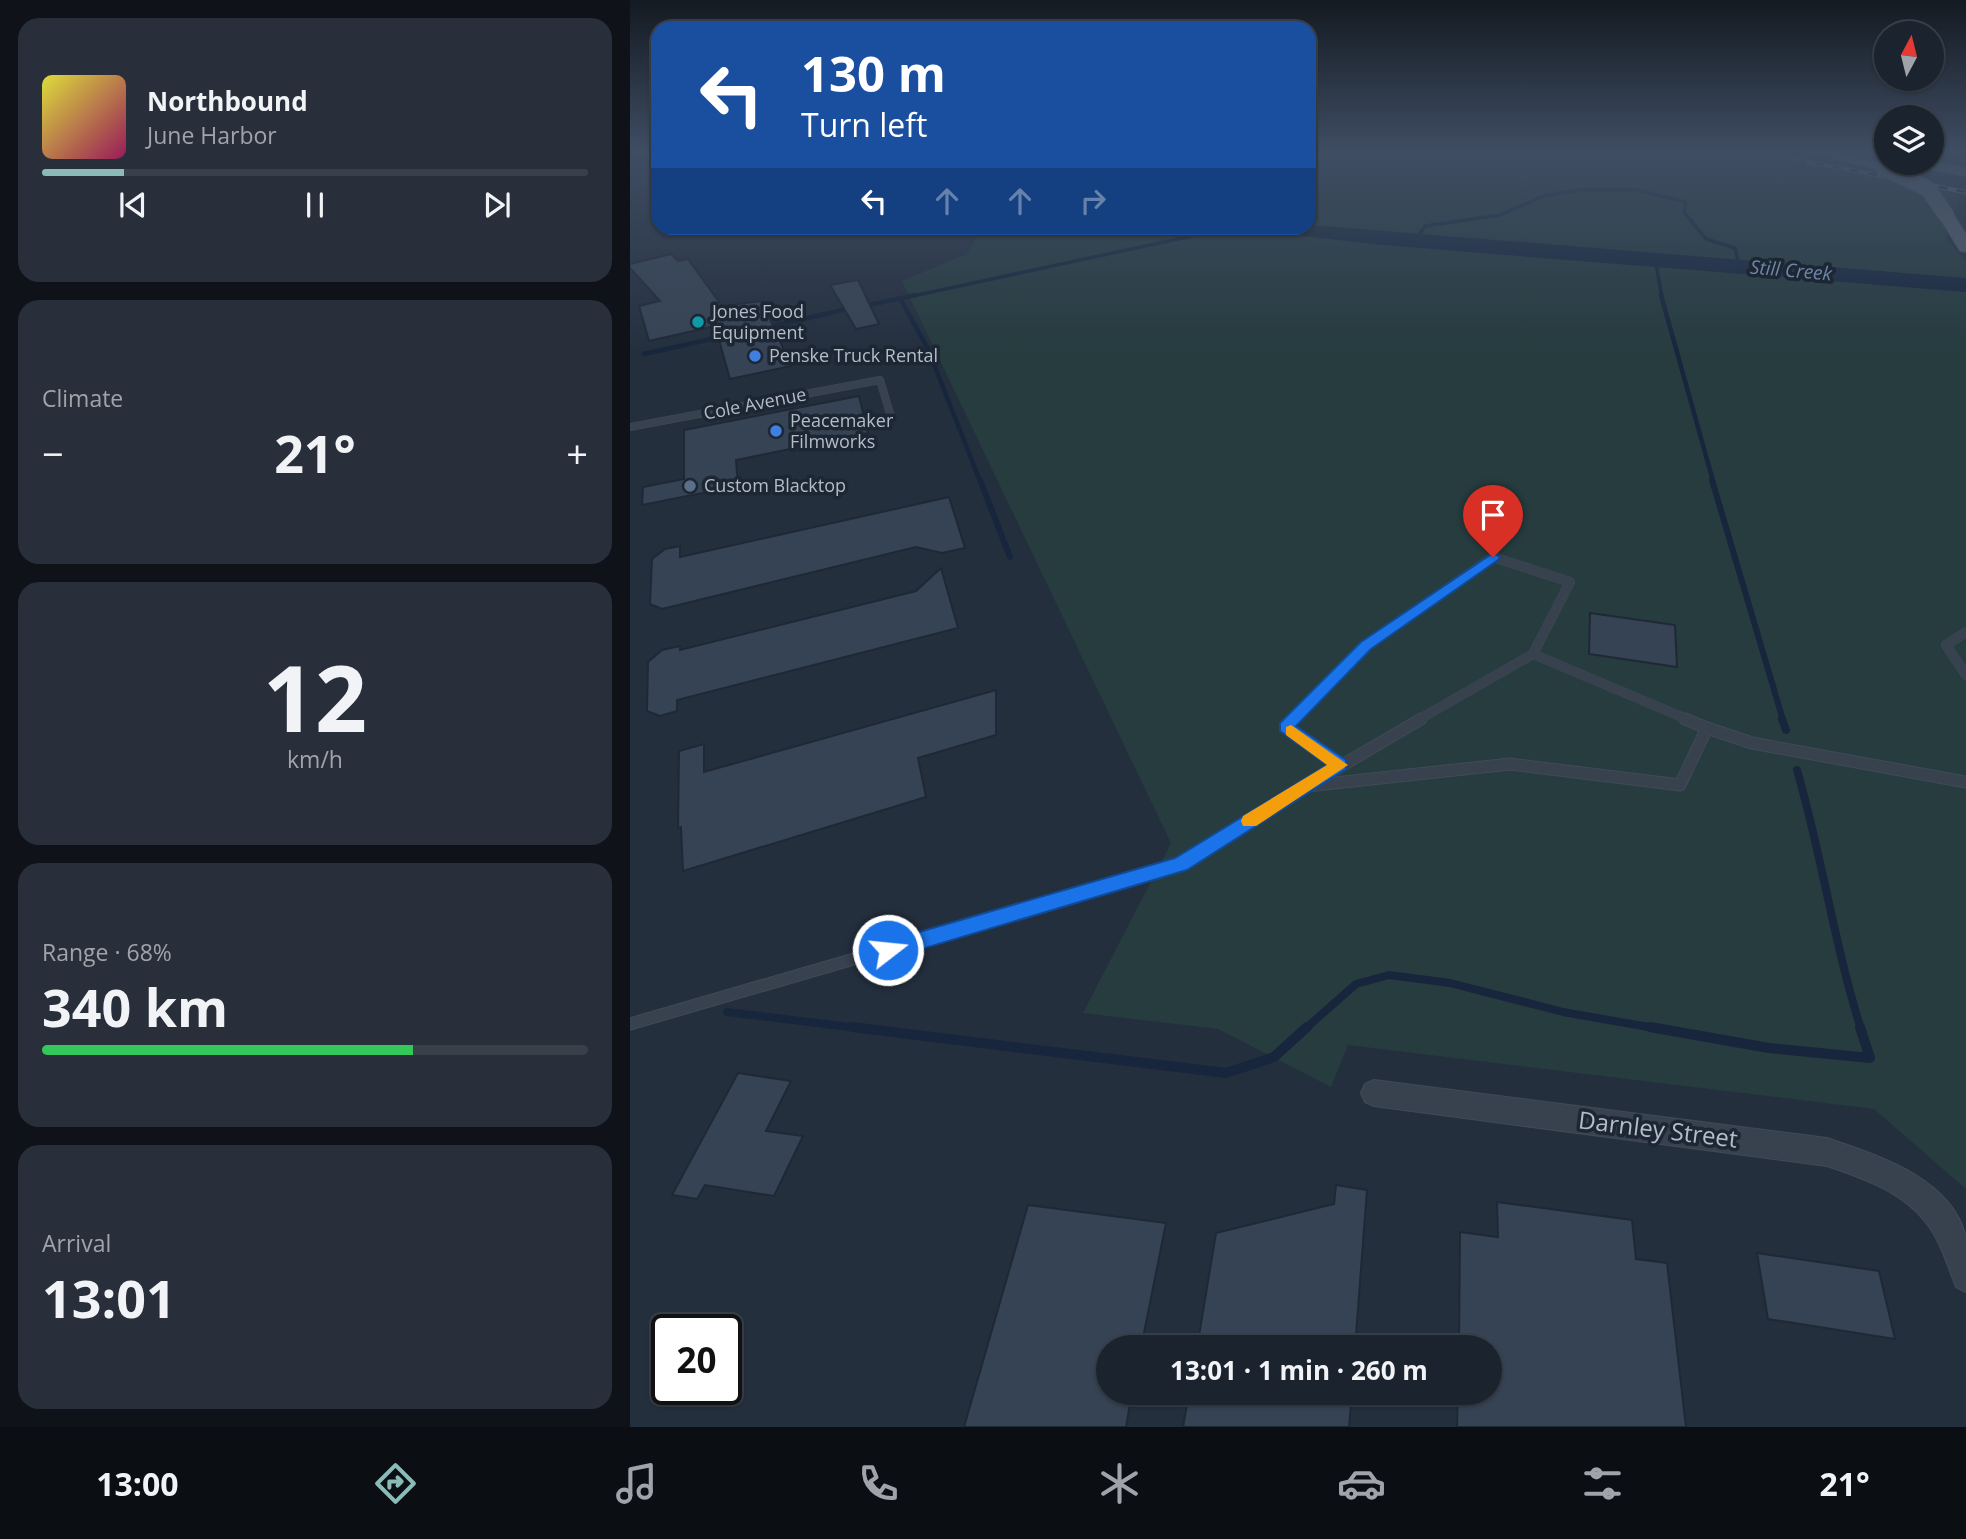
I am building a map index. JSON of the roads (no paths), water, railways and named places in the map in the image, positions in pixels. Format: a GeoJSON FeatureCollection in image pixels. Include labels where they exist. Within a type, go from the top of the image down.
{"type":"FeatureCollection","features":[{"type":"Feature","properties":{"kind":"main road"},"geometry":{"type":"LineString","coordinates":[[1948,220],[1966,247]]}},
{"type":"Feature","properties":{"kind":"street","name":"Darnley Street"},"geometry":{"type":"LineString","coordinates":[[1374,1093],[1828,1152],[1884,1171],[1909,1185],[1929,1201]]}},
{"type":"Feature","properties":{"kind":"street"},"geometry":{"type":"LineString","coordinates":[[1929,1201],[1942,1218],[1966,1277]]}},
{"type":"Feature","properties":{"kind":"lane","name":"Cole Avenue"},"geometry":{"type":"LineString","coordinates":[[630,427],[880,380],[891,418]]}},
{"type":"Feature","properties":{"kind":"lane"},"geometry":{"type":"LineString","coordinates":[[630,1024],[1181,864],[1340,765],[1533,654],[1570,582],[1493,557],[1366,645],[1286,727],[1340,765]]}},
{"type":"Feature","properties":{"kind":"lane"},"geometry":{"type":"LineString","coordinates":[[1966,632],[1946,645],[1966,675]]}},
{"type":"Feature","properties":{"kind":"lane"},"geometry":{"type":"LineString","coordinates":[[1533,654],[1707,728],[1752,743],[1966,782]]}},
{"type":"Feature","properties":{"kind":"lane"},"geometry":{"type":"LineString","coordinates":[[1305,786],[1510,764],[1680,785],[1707,728]]}},
{"type":"Feature","properties":{"kind":"water","name":"Still Creek"},"geometry":{"type":"Polygon","coordinates":[[[1316,226],[1966,278],[1966,292],[1382,245],[1295,235],[1316,235],[1316,226]]]}},
{"type":"Feature","properties":{"kind":"waterway"},"geometry":{"type":"LineString","coordinates":[[1417,239],[1425,226],[1469,220]]}},
{"type":"Feature","properties":{"kind":"waterway"},"geometry":{"type":"LineString","coordinates":[[1690,220],[1706,239],[1735,248],[1739,265]]}},
{"type":"Feature","properties":{"kind":"waterway"},"geometry":{"type":"LineString","coordinates":[[908,297],[1196,235]]}},
{"type":"Feature","properties":{"kind":"waterway"},"geometry":{"type":"LineString","coordinates":[[1655,259],[1662,297]]}},
{"type":"Feature","properties":{"kind":"waterway"},"geometry":{"type":"LineString","coordinates":[[864,306],[916,295]]}},
{"type":"Feature","properties":{"kind":"waterway"},"geometry":{"type":"LineString","coordinates":[[1661,295],[1713,481]]}},
{"type":"Feature","properties":{"kind":"waterway"},"geometry":{"type":"LineString","coordinates":[[901,300],[928,349],[980,481]]}},
{"type":"Feature","properties":{"kind":"waterway"},"geometry":{"type":"LineString","coordinates":[[764,328],[852,308]]}},
{"type":"Feature","properties":{"kind":"waterway"},"geometry":{"type":"LineString","coordinates":[[644,354],[725,336]]}},
{"type":"Feature","properties":{"kind":"waterway"},"geometry":{"type":"LineString","coordinates":[[980,480],[1010,557]]}},
{"type":"Feature","properties":{"kind":"waterway"},"geometry":{"type":"LineString","coordinates":[[1712,480],[1783,720]]}},
{"type":"Feature","properties":{"kind":"waterway"},"geometry":{"type":"LineString","coordinates":[[1782,719],[1786,730]]}},
{"type":"Feature","properties":{"kind":"waterway"},"geometry":{"type":"LineString","coordinates":[[1797,770],[1843,965],[1861,1029]]}},
{"type":"Feature","properties":{"kind":"waterway"},"geometry":{"type":"LineString","coordinates":[[1305,1029],[1356,984],[1389,975],[1450,983],[1563,1012],[1660,1029]]}},
{"type":"Feature","properties":{"kind":"waterway"},"geometry":{"type":"LineString","coordinates":[[727,1012],[866,1029]]}},
{"type":"Feature","properties":{"kind":"waterway"},"geometry":{"type":"LineString","coordinates":[[852,1027],[1226,1073],[1274,1057],[1307,1027]]}},
{"type":"Feature","properties":{"kind":"waterway"},"geometry":{"type":"LineString","coordinates":[[1650,1027],[1769,1048],[1870,1058],[1860,1027]]}},
{"type":"Feature","properties":{"kind":"place","name":"Jones Food Equipment"},"geometry":{"type":"Point","coordinates":[698,322]}},
{"type":"Feature","properties":{"kind":"place","name":"Penske Truck Rental"},"geometry":{"type":"Point","coordinates":[755,356]}},
{"type":"Feature","properties":{"kind":"place","name":"Peacemaker Filmworks"},"geometry":{"type":"Point","coordinates":[776,431]}},
{"type":"Feature","properties":{"kind":"place","name":"Custom Blacktop"},"geometry":{"type":"Point","coordinates":[690,486]}}]}
